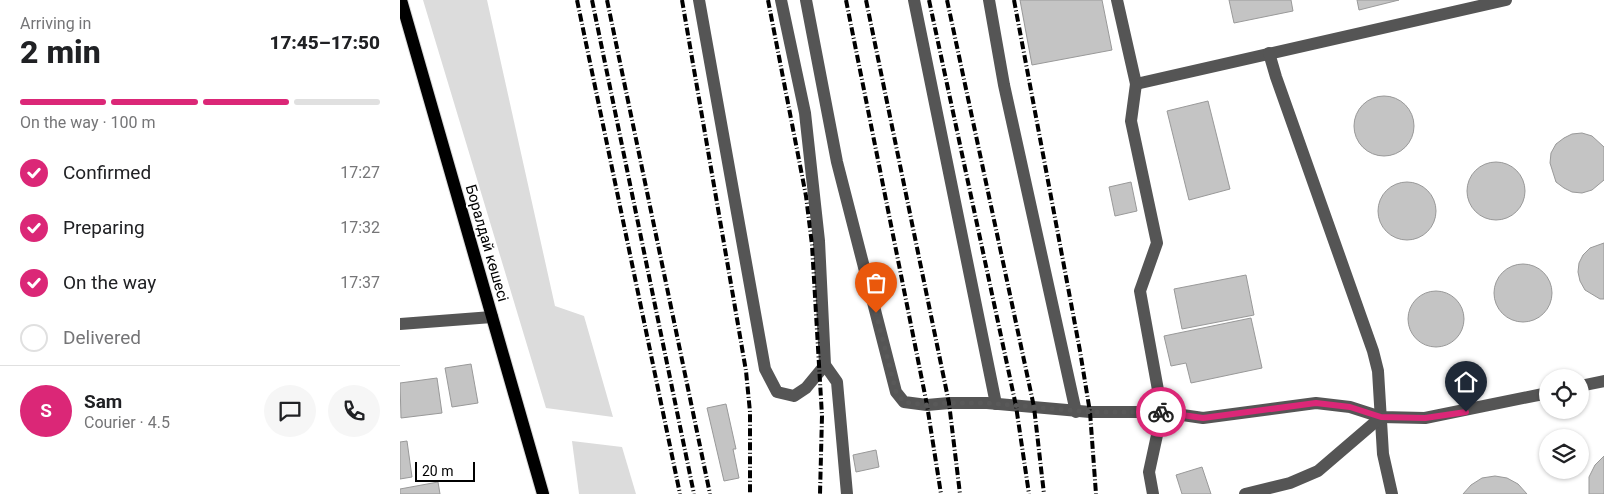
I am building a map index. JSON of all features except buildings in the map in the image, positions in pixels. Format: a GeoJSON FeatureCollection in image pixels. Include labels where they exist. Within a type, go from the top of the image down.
{"type":"FeatureCollection","features":[{"type":"Feature","properties":{"kind":"main road","name":"Боралдай көшесі"},"geometry":{"type":"LineString","coordinates":[[401,0],[543,494]]}},
{"type":"Feature","properties":{"kind":"street"},"geometry":{"type":"LineString","coordinates":[[699,0],[765,369],[777,392],[794,396],[806,388],[826,365]]}},
{"type":"Feature","properties":{"kind":"street"},"geometry":{"type":"LineString","coordinates":[[781,0],[805,113],[819,241],[826,365],[837,382],[847,494]]}},
{"type":"Feature","properties":{"kind":"street"},"geometry":{"type":"LineString","coordinates":[[806,0],[838,162],[896,392],[904,402],[926,405],[948,403],[996,404],[1076,412],[1162,412],[1203,418],[1316,403],[1350,407],[1381,417],[1425,418],[1539,395]]}},
{"type":"Feature","properties":{"kind":"street"},"geometry":{"type":"LineString","coordinates":[[914,0],[996,404]]}},
{"type":"Feature","properties":{"kind":"street"},"geometry":{"type":"LineString","coordinates":[[989,0],[1004,85],[1076,412]]}},
{"type":"Feature","properties":{"kind":"street"},"geometry":{"type":"LineString","coordinates":[[1117,0],[1136,84],[1131,121],[1157,243],[1140,291],[1162,412],[1149,472],[1153,494]]}},
{"type":"Feature","properties":{"kind":"street"},"geometry":{"type":"LineString","coordinates":[[1136,84],[1506,0]]}},
{"type":"Feature","properties":{"kind":"street"},"geometry":{"type":"LineString","coordinates":[[1269,53],[1282,96],[1373,351],[1378,371],[1383,454],[1392,494]]}},
{"type":"Feature","properties":{"kind":"street"},"geometry":{"type":"LineString","coordinates":[[400,324],[492,317]]}},
{"type":"Feature","properties":{"kind":"street"},"geometry":{"type":"LineString","coordinates":[[1589,384],[1604,381]]}},
{"type":"Feature","properties":{"kind":"street"},"geometry":{"type":"LineString","coordinates":[[1245,494],[1290,483],[1318,471],[1381,417]]}},
{"type":"Feature","properties":{"kind":"shaded area"},"geometry":{"type":"Polygon","coordinates":[[[423,0],[487,0],[555,306],[584,316],[613,417],[546,408],[423,0]]]}},
{"type":"Feature","properties":{"kind":"shaded area"},"geometry":{"type":"Polygon","coordinates":[[[572,441],[622,447],[636,494],[579,494],[572,441]]]}},
{"type":"Feature","properties":{"kind":"railway"},"geometry":{"type":"LineString","coordinates":[[577,0],[680,494]]}},
{"type":"Feature","properties":{"kind":"railway"},"geometry":{"type":"LineString","coordinates":[[592,0],[694,494]]}},
{"type":"Feature","properties":{"kind":"railway"},"geometry":{"type":"LineString","coordinates":[[607,0],[710,494]]}},
{"type":"Feature","properties":{"kind":"railway"},"geometry":{"type":"LineString","coordinates":[[682,0],[746,371],[750,412],[750,494]]}},
{"type":"Feature","properties":{"kind":"railway"},"geometry":{"type":"LineString","coordinates":[[768,0],[806,196],[812,245],[822,416],[820,494]]}},
{"type":"Feature","properties":{"kind":"railway"},"geometry":{"type":"LineString","coordinates":[[846,0],[927,405],[941,494]]}},
{"type":"Feature","properties":{"kind":"railway"},"geometry":{"type":"LineString","coordinates":[[866,0],[949,403],[960,494]]}},
{"type":"Feature","properties":{"kind":"railway"},"geometry":{"type":"LineString","coordinates":[[929,0],[1016,406],[1029,494]]}},
{"type":"Feature","properties":{"kind":"railway"},"geometry":{"type":"LineString","coordinates":[[947,0],[1034,407],[1044,494]]}},
{"type":"Feature","properties":{"kind":"railway"},"geometry":{"type":"LineString","coordinates":[[1014,0],[1080,351],[1090,412],[1096,494]]}},
{"type":"Feature","properties":{"kind":"way so far"},"geometry":{"type":"LineString","coordinates":[[876,313],[896,392],[904,402],[926,405],[987,403],[1076,412],[1161,412]]}},
{"type":"Feature","properties":{"kind":"route"},"geometry":{"type":"LineString","coordinates":[[1161,412],[1203,418],[1316,403],[1350,407],[1381,417],[1425,418],[1466,412]]}}]}
